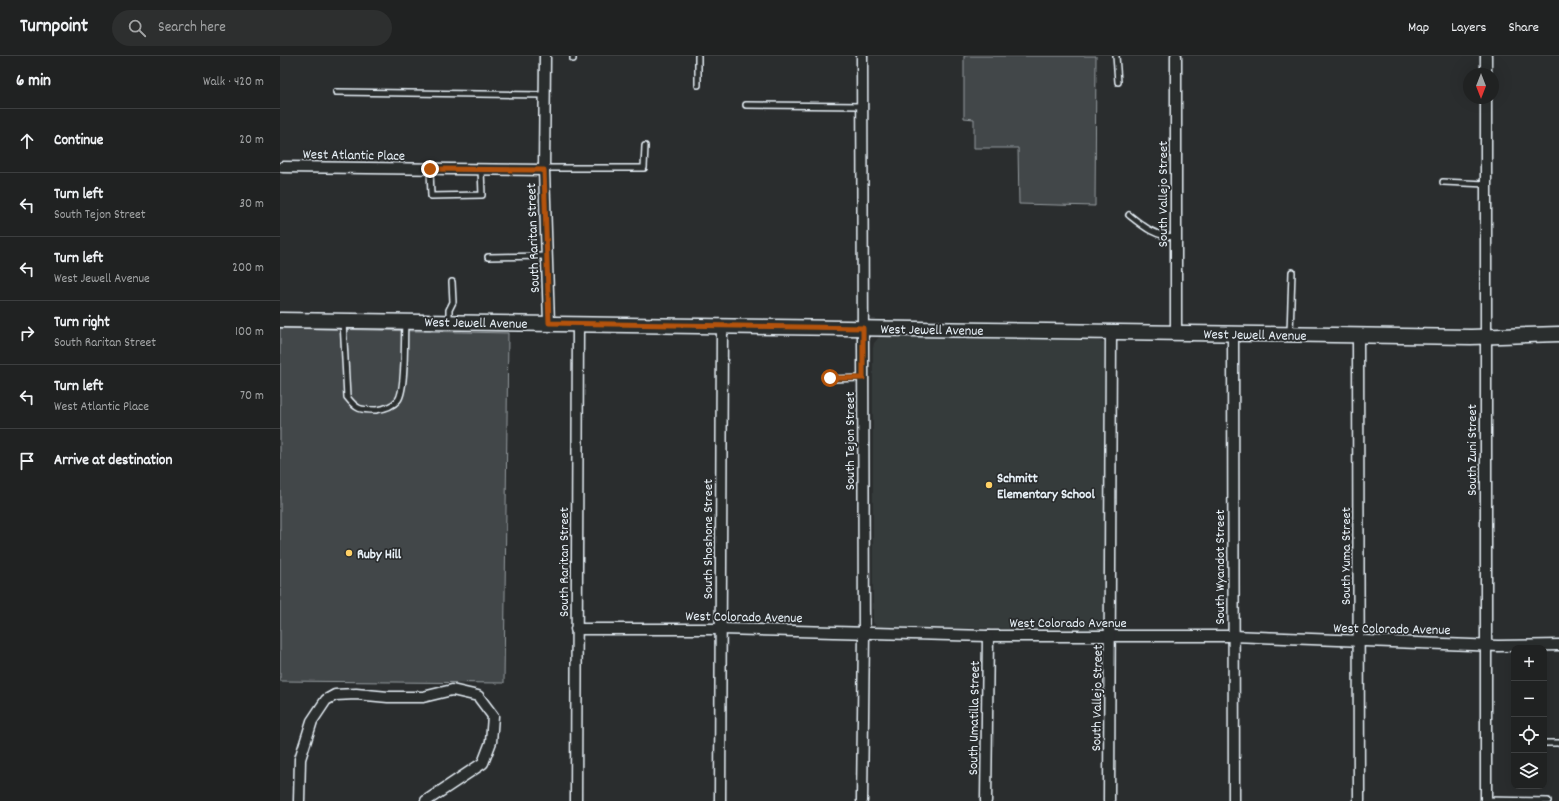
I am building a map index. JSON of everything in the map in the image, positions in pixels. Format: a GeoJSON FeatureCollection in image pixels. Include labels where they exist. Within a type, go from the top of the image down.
{"type":"FeatureCollection","features":[{"type":"Feature","properties":{"kind":"street","name":"South Raritan Street"},"geometry":{"type":"LineString","coordinates":[[545,56],[544,169],[549,323]]}},
{"type":"Feature","properties":{"kind":"street","name":"South Tejon Street"},"geometry":{"type":"LineString","coordinates":[[862,56],[864,633],[862,801]]}},
{"type":"Feature","properties":{"kind":"street","name":"South Vallejo Street"},"geometry":{"type":"LineString","coordinates":[[1176,56],[1176,333]]}},
{"type":"Feature","properties":{"kind":"street"},"geometry":{"type":"LineString","coordinates":[[1486,56],[1486,68]]}},
{"type":"Feature","properties":{"kind":"street","name":"South Zuni Street"},"geometry":{"type":"LineString","coordinates":[[1486,104],[1486,801]]}},
{"type":"Feature","properties":{"kind":"street","name":"West Atlantic Place"},"geometry":{"type":"LineString","coordinates":[[283,167],[544,169]]}},
{"type":"Feature","properties":{"kind":"street","name":"West Jewell Avenue"},"geometry":{"type":"LineString","coordinates":[[280,320],[1233,334],[1485,336],[1559,334]]}},
{"type":"Feature","properties":{"kind":"street","name":"South Raritan Street"},"geometry":{"type":"LineString","coordinates":[[576,801],[578,324]]}},
{"type":"Feature","properties":{"kind":"street","name":"South Shoshone Street"},"geometry":{"type":"LineString","coordinates":[[720,801],[722,326]]}},
{"type":"Feature","properties":{"kind":"street","name":"South Vallejo Street"},"geometry":{"type":"LineString","coordinates":[[1109,801],[1111,636],[1111,332]]}},
{"type":"Feature","properties":{"kind":"street","name":"South Wyandot Street"},"geometry":{"type":"LineString","coordinates":[[1233,334],[1234,801]]}},
{"type":"Feature","properties":{"kind":"street","name":"South Yuma Street"},"geometry":{"type":"LineString","coordinates":[[1358,335],[1359,801]]}},
{"type":"Feature","properties":{"kind":"street","name":"West Colorado Avenue"},"geometry":{"type":"LineString","coordinates":[[576,629],[721,629],[988,636],[1233,636],[1359,642],[1559,645]]}},
{"type":"Feature","properties":{"kind":"street","name":"South Umatilla Street"},"geometry":{"type":"LineString","coordinates":[[986,801],[988,636]]}},
{"type":"Feature","properties":{"kind":"street"},"geometry":{"type":"LineString","coordinates":[[297,801],[300,759],[312,720],[326,700],[335,695],[356,694],[388,698],[423,697],[452,690],[478,696],[493,716],[491,742],[482,763],[426,801]]}},
{"type":"Feature","properties":{"kind":"lane"},"geometry":{"type":"LineString","coordinates":[[698,56],[698,85]]}},
{"type":"Feature","properties":{"kind":"lane"},"geometry":{"type":"LineString","coordinates":[[1116,56],[1118,82]]}},
{"type":"Feature","properties":{"kind":"lane"},"geometry":{"type":"LineString","coordinates":[[336,92],[545,95]]}},
{"type":"Feature","properties":{"kind":"lane"},"geometry":{"type":"LineString","coordinates":[[746,105],[862,106]]}},
{"type":"Feature","properties":{"kind":"lane"},"geometry":{"type":"LineString","coordinates":[[544,169],[644,168],[645,146]]}},
{"type":"Feature","properties":{"kind":"lane"},"geometry":{"type":"LineString","coordinates":[[430,169],[431,196],[482,196],[481,169]]}},
{"type":"Feature","properties":{"kind":"lane"},"geometry":{"type":"LineString","coordinates":[[1443,182],[1486,184]]}},
{"type":"Feature","properties":{"kind":"lane"},"geometry":{"type":"LineString","coordinates":[[1129,215],[1150,231],[1165,237],[1176,237]]}},
{"type":"Feature","properties":{"kind":"lane"},"geometry":{"type":"LineString","coordinates":[[488,257],[547,256]]}},
{"type":"Feature","properties":{"kind":"lane"},"geometry":{"type":"LineString","coordinates":[[1290,334],[1292,272]]}},
{"type":"Feature","properties":{"kind":"lane"},"geometry":{"type":"LineString","coordinates":[[449,322],[449,310],[453,302],[452,282]]}},
{"type":"Feature","properties":{"kind":"lane"},"geometry":{"type":"LineString","coordinates":[[343,321],[347,397],[353,405],[361,410],[379,409],[392,406],[399,398],[403,384],[405,321]]}},
{"type":"Feature","properties":{"kind":"lane"},"geometry":{"type":"LineString","coordinates":[[830,378],[863,378]]}},
{"type":"Feature","properties":{"kind":"lane"},"geometry":{"type":"LineString","coordinates":[[1547,743],[1559,743]]}},
{"type":"Feature","properties":{"kind":"lane"},"geometry":{"type":"LineString","coordinates":[[1486,801],[1548,801]]}},
{"type":"Feature","properties":{"kind":"shaded area"},"geometry":{"type":"Polygon","coordinates":[[[964,56],[1096,56],[1095,206],[1019,204],[1018,148],[974,148],[974,119],[964,118],[964,56]]]}},
{"type":"Feature","properties":{"kind":"shaded area"},"geometry":{"type":"Polygon","coordinates":[[[280,328],[508,333],[504,683],[280,681],[280,328]]]}},
{"type":"Feature","properties":{"kind":"shaded area","name":"Schmitt Elementary School"},"geometry":{"type":"Polygon","coordinates":[[[879,337],[1097,340],[1104,343],[1105,627],[1100,630],[877,627],[873,622],[873,348],[874,343],[879,337]]]}},
{"type":"Feature","properties":{"kind":"place","name":"Schmitt Elementary School"},"geometry":{"type":"Point","coordinates":[989,485]}},
{"type":"Feature","properties":{"kind":"place","name":"Ruby Hill"},"geometry":{"type":"Point","coordinates":[349,553]}},
{"type":"Feature","properties":{"kind":"route"},"geometry":{"type":"LineString","coordinates":[[430,169],[544,170],[549,323],[863,328],[863,378],[830,378]]}}]}
